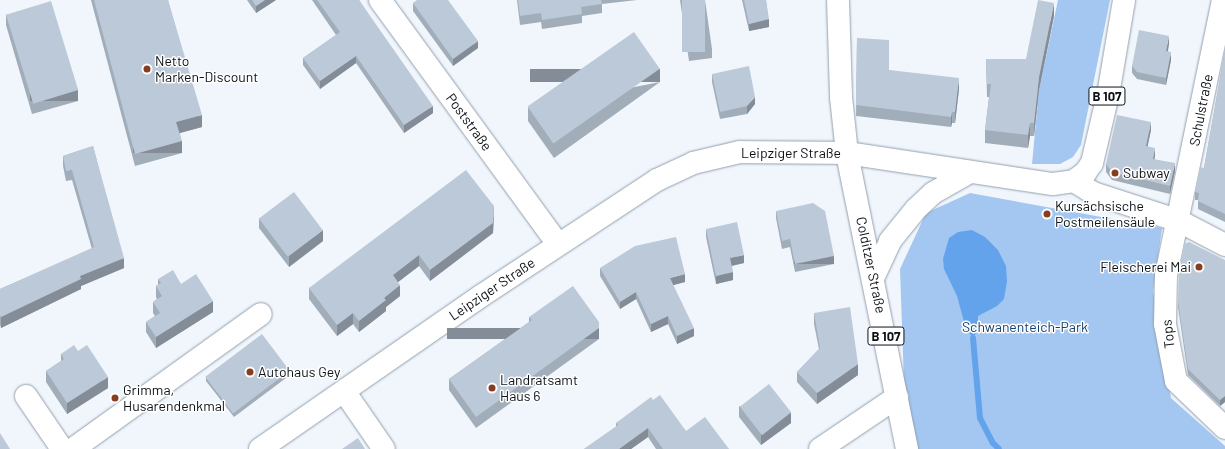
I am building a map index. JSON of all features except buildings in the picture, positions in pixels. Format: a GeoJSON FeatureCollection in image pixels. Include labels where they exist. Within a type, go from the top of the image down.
{"type":"FeatureCollection","features":[{"type":"Feature","properties":{"kind":"street","name":"Poststraße"},"geometry":{"type":"LineString","coordinates":[[380,0],[558,244]]}},
{"type":"Feature","properties":{"kind":"street","name":"Colditzer Straße"},"geometry":{"type":"LineString","coordinates":[[838,0],[841,97],[847,153],[874,276],[907,449]]}},
{"type":"Feature","properties":{"kind":"street","name":"B 107"},"geometry":{"type":"LineString","coordinates":[[1074,181],[1085,173],[1092,163],[1108,95],[1124,0]]}},
{"type":"Feature","properties":{"kind":"street","name":"Schulstraße"},"geometry":{"type":"LineString","coordinates":[[1179,221],[1223,0]]}},
{"type":"Feature","properties":{"kind":"street","name":"Leipziger Straße"},"geometry":{"type":"LineString","coordinates":[[260,449],[558,244],[657,180],[693,163],[740,152],[847,153],[1053,184],[1074,181]]}},
{"type":"Feature","properties":{"kind":"street"},"geometry":{"type":"LineString","coordinates":[[874,276],[890,242],[916,209],[933,193],[970,172]]}},
{"type":"Feature","properties":{"kind":"street"},"geometry":{"type":"LineString","coordinates":[[1074,181],[1093,193],[1179,221],[1225,245]]}},
{"type":"Feature","properties":{"kind":"street","name":"Tops"},"geometry":{"type":"LineString","coordinates":[[1179,221],[1166,276],[1165,324],[1169,351],[1176,381],[1225,428]]}},
{"type":"Feature","properties":{"kind":"street"},"geometry":{"type":"LineString","coordinates":[[73,449],[261,314]]}},
{"type":"Feature","properties":{"kind":"street"},"geometry":{"type":"LineString","coordinates":[[344,391],[384,449]]}},
{"type":"Feature","properties":{"kind":"street"},"geometry":{"type":"LineString","coordinates":[[26,396],[62,449]]}},
{"type":"Feature","properties":{"kind":"street"},"geometry":{"type":"LineString","coordinates":[[820,449],[897,396]]}},
{"type":"Feature","properties":{"kind":"green space"},"geometry":{"type":"Polygon","coordinates":[[[1058,0],[1110,0],[1081,145],[1073,157],[1060,164],[1032,164],[1039,90],[1058,0]]]}},
{"type":"Feature","properties":{"kind":"green space","name":"Schwanenteich-Park"},"geometry":{"type":"Polygon","coordinates":[[[970,193],[1162,228],[1153,291],[1171,398],[1225,446],[1225,449],[917,449],[904,383],[900,269],[926,213],[970,193]]]}},
{"type":"Feature","properties":{"kind":"water"},"geometry":{"type":"Polygon","coordinates":[[[972,230],[985,237],[998,250],[1006,266],[1007,281],[1004,299],[997,306],[978,316],[978,330],[973,338],[966,329],[957,296],[944,269],[943,259],[949,238],[958,232],[972,230]]]}},
{"type":"Feature","properties":{"kind":"waterway"},"geometry":{"type":"LineString","coordinates":[[973,338],[980,418],[993,443],[999,449]]}},
{"type":"Feature","properties":{"kind":"place","name":"Netto Marken-Discount"},"geometry":{"type":"Point","coordinates":[147,69]}},
{"type":"Feature","properties":{"kind":"place","name":"Subway"},"geometry":{"type":"Point","coordinates":[1115,173]}},
{"type":"Feature","properties":{"kind":"place","name":"Kursächsische Postmeilensäule"},"geometry":{"type":"Point","coordinates":[1047,214]}},
{"type":"Feature","properties":{"kind":"place","name":"Fleischerei Mai"},"geometry":{"type":"Point","coordinates":[1199,267]}},
{"type":"Feature","properties":{"kind":"place","name":"Autohaus Gey"},"geometry":{"type":"Point","coordinates":[250,372]}},
{"type":"Feature","properties":{"kind":"place","name":"Landratsamt Haus 6"},"geometry":{"type":"Point","coordinates":[492,388]}},
{"type":"Feature","properties":{"kind":"place","name":"Grimma, Husarendenkmal"},"geometry":{"type":"Point","coordinates":[115,398]}}]}
